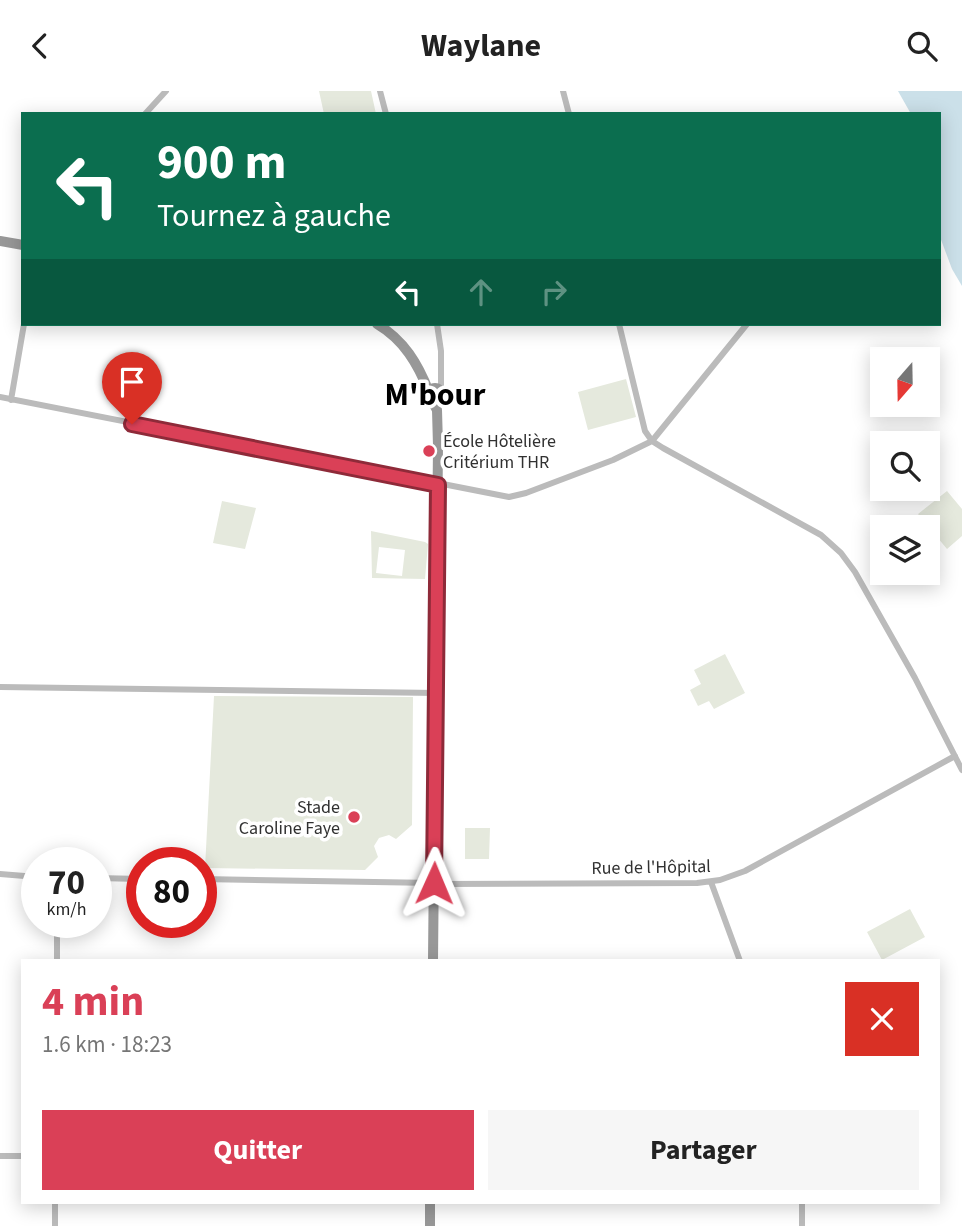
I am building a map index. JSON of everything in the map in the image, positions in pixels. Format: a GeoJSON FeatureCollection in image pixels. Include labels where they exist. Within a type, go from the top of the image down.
{"type":"FeatureCollection","features":[{"type":"Feature","properties":{"kind":"highway"},"geometry":{"type":"LineString","coordinates":[[0,241],[21,245]]}},
{"type":"Feature","properties":{"kind":"highway"},"geometry":{"type":"LineString","coordinates":[[380,326],[396,337],[414,359],[434,391],[437,410],[436,884],[433,959]]}},
{"type":"Feature","properties":{"kind":"highway"},"geometry":{"type":"LineString","coordinates":[[430,1204],[430,1226]]}},
{"type":"Feature","properties":{"kind":"main road"},"geometry":{"type":"LineString","coordinates":[[147,112],[166,91]]}},
{"type":"Feature","properties":{"kind":"main road"},"geometry":{"type":"LineString","coordinates":[[380,91],[385,112]]}},
{"type":"Feature","properties":{"kind":"main road"},"geometry":{"type":"LineString","coordinates":[[563,91],[568,112]]}},
{"type":"Feature","properties":{"kind":"main road"},"geometry":{"type":"LineString","coordinates":[[11,400],[24,326]]}},
{"type":"Feature","properties":{"kind":"main road"},"geometry":{"type":"LineString","coordinates":[[434,391],[441,351],[438,326]]}},
{"type":"Feature","properties":{"kind":"main road"},"geometry":{"type":"LineString","coordinates":[[619,326],[641,418],[652,441],[821,535],[841,553],[873,601],[962,770]]}},
{"type":"Feature","properties":{"kind":"main road"},"geometry":{"type":"LineString","coordinates":[[0,397],[438,485],[512,497],[613,460],[652,441],[745,326]]}},
{"type":"Feature","properties":{"kind":"main road"},"geometry":{"type":"LineString","coordinates":[[0,687],[437,693]]}},
{"type":"Feature","properties":{"kind":"main road","name":"Rue de l'Hôpital"},"geometry":{"type":"LineString","coordinates":[[217,879],[436,884],[711,882],[740,874],[955,756]]}},
{"type":"Feature","properties":{"kind":"main road"},"geometry":{"type":"LineString","coordinates":[[0,874],[21,876]]}},
{"type":"Feature","properties":{"kind":"main road"},"geometry":{"type":"LineString","coordinates":[[711,882],[739,959]]}},
{"type":"Feature","properties":{"kind":"main road"},"geometry":{"type":"LineString","coordinates":[[57,938],[57,959]]}},
{"type":"Feature","properties":{"kind":"main road"},"geometry":{"type":"LineString","coordinates":[[0,1156],[21,1157]]}},
{"type":"Feature","properties":{"kind":"main road"},"geometry":{"type":"LineString","coordinates":[[55,1204],[55,1226]]}},
{"type":"Feature","properties":{"kind":"main road"},"geometry":{"type":"LineString","coordinates":[[802,1204],[802,1226]]}},
{"type":"Feature","properties":{"kind":"shaded area"},"geometry":{"type":"Polygon","coordinates":[[[319,91],[371,91],[376,112],[324,112],[319,91]]]}},
{"type":"Feature","properties":{"kind":"shaded area"},"geometry":{"type":"Polygon","coordinates":[[[626,379],[636,417],[588,430],[578,392],[626,379]]]}},
{"type":"Feature","properties":{"kind":"shaded area"},"geometry":{"type":"Polygon","coordinates":[[[947,491],[962,509],[962,536],[947,549],[940,541],[940,515],[918,514],[934,501],[940,501],[940,497],[947,491]]]}},
{"type":"Feature","properties":{"kind":"shaded area"},"geometry":{"type":"Polygon","coordinates":[[[222,501],[256,508],[245,549],[213,543],[222,501]]]}},
{"type":"Feature","properties":{"kind":"shaded area"},"geometry":{"type":"Polygon","coordinates":[[[371,531],[428,544],[425,579],[372,578],[371,531]],[[379,547],[376,573],[402,576],[405,550],[379,547]]]}},
{"type":"Feature","properties":{"kind":"shaded area"},"geometry":{"type":"Polygon","coordinates":[[[725,654],[745,693],[714,709],[709,701],[698,706],[690,690],[701,684],[694,670],[725,654]]]}},
{"type":"Feature","properties":{"kind":"shaded area","name":"Stade Caroline Faye"},"geometry":{"type":"Polygon","coordinates":[[[214,696],[413,697],[412,825],[396,839],[389,835],[379,838],[374,846],[378,857],[365,870],[217,868],[217,847],[206,847],[214,696]]]}},
{"type":"Feature","properties":{"kind":"shaded area"},"geometry":{"type":"Polygon","coordinates":[[[465,828],[490,828],[489,859],[465,859],[465,828]]]}},
{"type":"Feature","properties":{"kind":"shaded area"},"geometry":{"type":"Polygon","coordinates":[[[910,909],[925,937],[881,959],[867,932],[910,909]]]}},
{"type":"Feature","properties":{"kind":"water"},"geometry":{"type":"Polygon","coordinates":[[[898,91],[962,91],[962,286],[941,240],[941,112],[910,112],[898,91]]]}},
{"type":"Feature","properties":{"kind":"place","name":"École Hôtelière Critérium THR"},"geometry":{"type":"Point","coordinates":[429,451]}},
{"type":"Feature","properties":{"kind":"place","name":"Stade Caroline Faye"},"geometry":{"type":"Point","coordinates":[354,817]}},
{"type":"Feature","properties":{"kind":"district","name":"M'bour"},"geometry":{"type":"Point","coordinates":[435,394]}},
{"type":"Feature","properties":{"kind":"route"},"geometry":{"type":"LineString","coordinates":[[132,424],[438,485],[434,883]]}}]}
